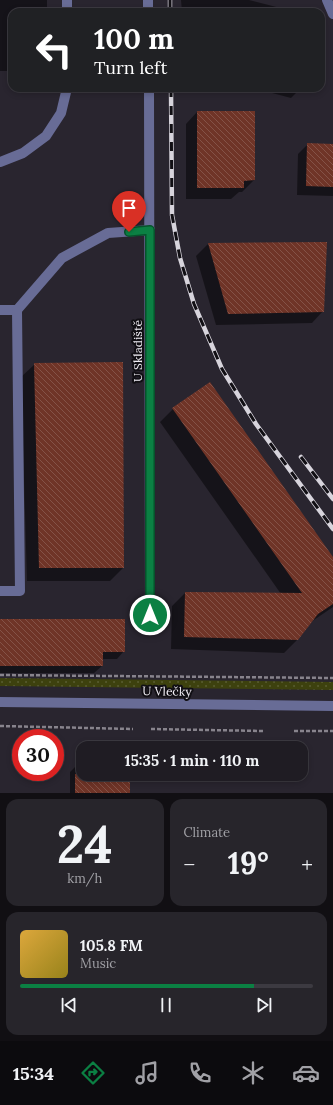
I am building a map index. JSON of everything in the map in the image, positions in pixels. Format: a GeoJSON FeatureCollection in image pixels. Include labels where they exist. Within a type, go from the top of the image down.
{"type":"FeatureCollection","features":[{"type":"Feature","properties":{"kind":"street"},"geometry":{"type":"LineString","coordinates":[[327,0],[333,14]]}},
{"type":"Feature","properties":{"kind":"street"},"geometry":{"type":"LineString","coordinates":[[0,162],[23,153],[46,136],[61,113],[66,92]]}},
{"type":"Feature","properties":{"kind":"street","name":"U Skladiště"},"geometry":{"type":"LineString","coordinates":[[149,92],[150,615]]}},
{"type":"Feature","properties":{"kind":"street"},"geometry":{"type":"LineString","coordinates":[[0,591],[20,591],[17,310],[62,258],[108,233],[150,230]]}},
{"type":"Feature","properties":{"kind":"street"},"geometry":{"type":"LineString","coordinates":[[0,310],[17,310]]}},
{"type":"Feature","properties":{"kind":"street","name":"U Vlečky"},"geometry":{"type":"LineString","coordinates":[[0,702],[333,706]]}},
{"type":"Feature","properties":{"kind":"path"},"geometry":{"type":"LineString","coordinates":[[0,675],[333,678]]}},
{"type":"Feature","properties":{"kind":"path"},"geometry":{"type":"LineString","coordinates":[[0,726],[133,729]]}},
{"type":"Feature","properties":{"kind":"path"},"geometry":{"type":"LineString","coordinates":[[151,729],[263,731]]}},
{"type":"Feature","properties":{"kind":"path"},"geometry":{"type":"LineString","coordinates":[[294,731],[333,732]]}},
{"type":"Feature","properties":{"kind":"green space"},"geometry":{"type":"Polygon","coordinates":[[[0,678],[333,682],[333,690],[0,686],[0,678]]]}},
{"type":"Feature","properties":{"kind":"building"},"geometry":{"type":"Polygon","coordinates":[[[197,111],[255,111],[255,180],[244,181],[244,188],[197,188],[197,111]]]}},
{"type":"Feature","properties":{"kind":"building"},"geometry":{"type":"Polygon","coordinates":[[[307,143],[333,144],[333,187],[306,186],[307,143]]]}},
{"type":"Feature","properties":{"kind":"building"},"geometry":{"type":"Polygon","coordinates":[[[327,242],[324,312],[228,314],[208,243],[327,242]]]}},
{"type":"Feature","properties":{"kind":"building"},"geometry":{"type":"Polygon","coordinates":[[[123,362],[124,568],[39,568],[34,363],[123,362]]]}},
{"type":"Feature","properties":{"kind":"building"},"geometry":{"type":"Polygon","coordinates":[[[210,382],[333,557],[333,604],[318,614],[298,640],[184,637],[185,592],[302,593],[172,408],[210,382]]]}},
{"type":"Feature","properties":{"kind":"building"},"geometry":{"type":"Polygon","coordinates":[[[0,619],[125,619],[125,652],[103,652],[103,666],[0,666],[0,619]]]}},
{"type":"Feature","properties":{"kind":"building"},"geometry":{"type":"Polygon","coordinates":[[[75,774],[76,781],[130,781],[130,793],[75,793],[75,774]]]}},
{"type":"Feature","properties":{"kind":"railway"},"geometry":{"type":"LineString","coordinates":[[170,0],[170,8]]}},
{"type":"Feature","properties":{"kind":"railway"},"geometry":{"type":"LineString","coordinates":[[171,92],[172,215],[180,258],[194,304],[222,369],[256,424],[333,529]]}},
{"type":"Feature","properties":{"kind":"railway"},"geometry":{"type":"LineString","coordinates":[[301,457],[333,499]]}},
{"type":"Feature","properties":{"kind":"route"},"geometry":{"type":"LineString","coordinates":[[129,232],[150,230],[150,615]]}}]}
